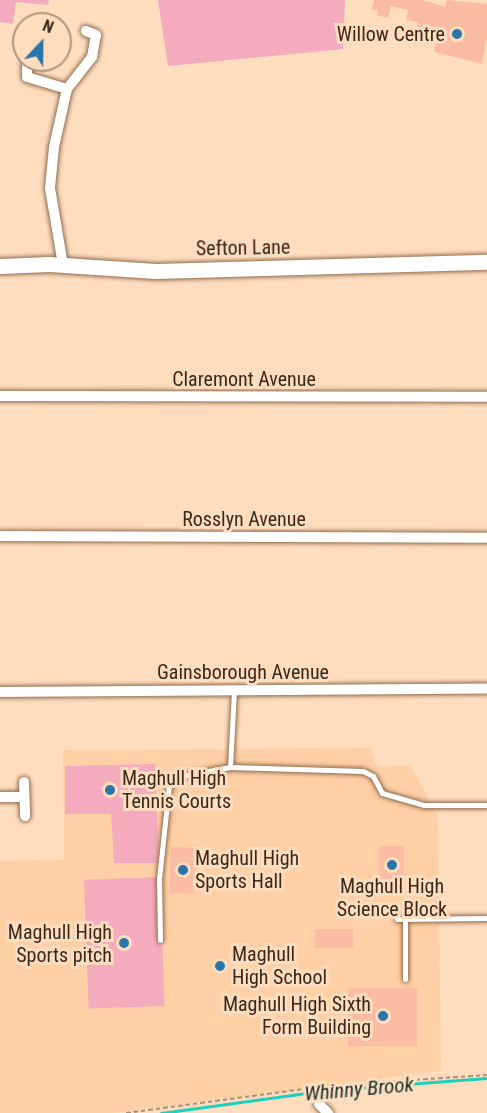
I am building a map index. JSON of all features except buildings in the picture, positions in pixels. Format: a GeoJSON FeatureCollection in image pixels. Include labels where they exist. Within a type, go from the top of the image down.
{"type":"FeatureCollection","features":[{"type":"Feature","properties":{"kind":"main road","name":"Sefton Lane"},"geometry":{"type":"LineString","coordinates":[[0,266],[63,265],[156,271],[487,262]]}},
{"type":"Feature","properties":{"kind":"street"},"geometry":{"type":"LineString","coordinates":[[63,265],[50,188],[54,147],[67,89],[92,57],[96,35],[86,31]]}},
{"type":"Feature","properties":{"kind":"street"},"geometry":{"type":"LineString","coordinates":[[27,72],[27,78],[67,89]]}},
{"type":"Feature","properties":{"kind":"street","name":"Claremont Avenue"},"geometry":{"type":"LineString","coordinates":[[0,396],[487,397]]}},
{"type":"Feature","properties":{"kind":"street","name":"Rosslyn Avenue"},"geometry":{"type":"LineString","coordinates":[[0,536],[487,538]]}},
{"type":"Feature","properties":{"kind":"street","name":"Gainsborough Avenue"},"geometry":{"type":"LineString","coordinates":[[0,692],[487,690]]}},
{"type":"Feature","properties":{"kind":"street"},"geometry":{"type":"LineString","coordinates":[[24,782],[25,816]]}},
{"type":"Feature","properties":{"kind":"street"},"geometry":{"type":"LineString","coordinates":[[0,796],[24,797]]}},
{"type":"Feature","properties":{"kind":"street"},"geometry":{"type":"LineString","coordinates":[[319,1104],[328,1113]]}},
{"type":"Feature","properties":{"kind":"lane"},"geometry":{"type":"LineString","coordinates":[[230,767],[234,690]]}},
{"type":"Feature","properties":{"kind":"lane"},"geometry":{"type":"LineString","coordinates":[[160,940],[159,879],[169,786],[182,776],[230,767],[357,770],[374,776],[382,793],[424,805],[487,806]]}},
{"type":"Feature","properties":{"kind":"lane"},"geometry":{"type":"LineString","coordinates":[[397,919],[487,918]]}},
{"type":"Feature","properties":{"kind":"lane"},"geometry":{"type":"LineString","coordinates":[[405,919],[405,980]]}},
{"type":"Feature","properties":{"kind":"path"},"geometry":{"type":"LineString","coordinates":[[126,1113],[326,1086],[487,1075]]}},
{"type":"Feature","properties":{"kind":"shaded area"},"geometry":{"type":"Polygon","coordinates":[[[0,0],[49,0],[48,5],[16,2],[15,12],[12,12],[12,24],[0,22],[0,0]]]}},
{"type":"Feature","properties":{"kind":"shaded area"},"geometry":{"type":"Polygon","coordinates":[[[158,0],[345,0],[343,49],[168,66],[158,0]]]}},
{"type":"Feature","properties":{"kind":"shaded area","name":"Maghull High School"},"geometry":{"type":"Polygon","coordinates":[[[371,748],[376,766],[410,765],[438,816],[441,1071],[113,1113],[0,1113],[0,861],[64,860],[63,750],[371,748]]]}},
{"type":"Feature","properties":{"kind":"shaded area","name":"Maghull High Tennis Courts"},"geometry":{"type":"Polygon","coordinates":[[[155,764],[159,863],[114,863],[111,814],[65,814],[65,766],[155,764]]]}},
{"type":"Feature","properties":{"kind":"shaded area","name":"Maghull High Sports pitch"},"geometry":{"type":"Polygon","coordinates":[[[160,877],[165,1006],[89,1009],[84,880],[160,877]]]}},
{"type":"Feature","properties":{"kind":"waterway","name":"Whinny Brook"},"geometry":{"type":"LineString","coordinates":[[161,1113],[328,1090],[487,1078]]}},
{"type":"Feature","properties":{"kind":"place","name":"Willow Centre"},"geometry":{"type":"Point","coordinates":[457,34]}},
{"type":"Feature","properties":{"kind":"place","name":"Maghull High Tennis Courts"},"geometry":{"type":"Point","coordinates":[110,790]}},
{"type":"Feature","properties":{"kind":"place","name":"Maghull High Science Block"},"geometry":{"type":"Point","coordinates":[392,865]}},
{"type":"Feature","properties":{"kind":"place","name":"Maghull High Sports Hall"},"geometry":{"type":"Point","coordinates":[183,870]}},
{"type":"Feature","properties":{"kind":"place","name":"Maghull High Sports pitch"},"geometry":{"type":"Point","coordinates":[124,943]}},
{"type":"Feature","properties":{"kind":"place","name":"Maghull High School"},"geometry":{"type":"Point","coordinates":[220,966]}},
{"type":"Feature","properties":{"kind":"place","name":"Maghull High Sixth Form Building"},"geometry":{"type":"Point","coordinates":[383,1016]}}]}
